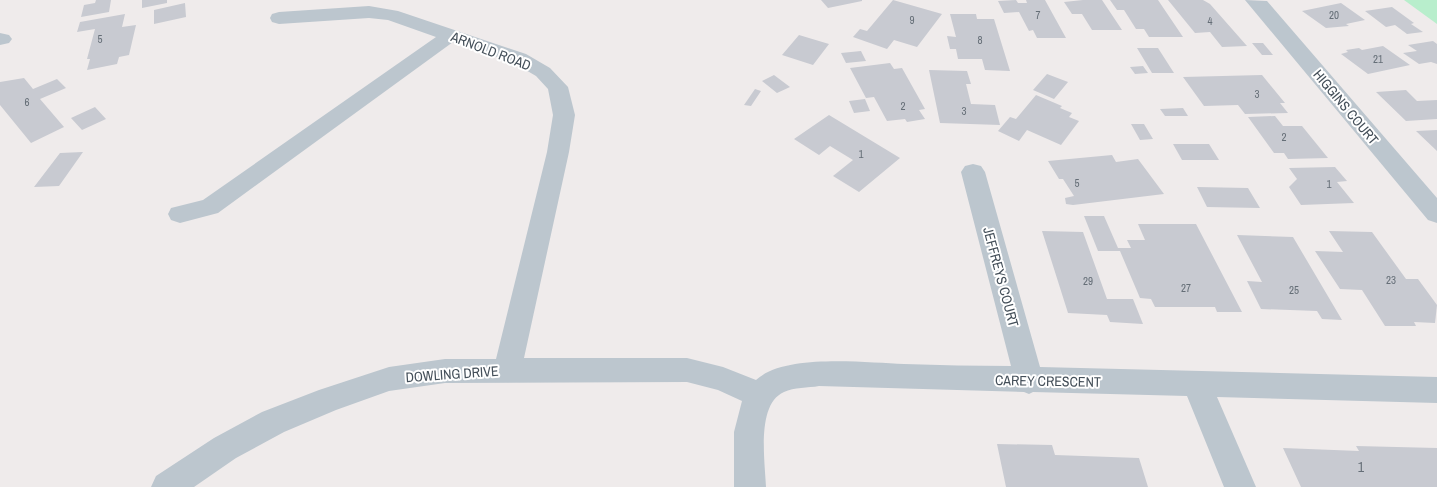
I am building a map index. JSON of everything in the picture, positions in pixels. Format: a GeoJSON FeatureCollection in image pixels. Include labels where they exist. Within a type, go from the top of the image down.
{"type":"FeatureCollection","features":[{"type":"Feature","properties":{"kind":"street","name":"HIGGINS COURT"},"geometry":{"type":"LineString","coordinates":[[1254,0],[1437,214]]}},
{"type":"Feature","properties":{"kind":"street","name":"ARNOLD ROAD"},"geometry":{"type":"LineString","coordinates":[[280,18],[369,12],[391,15],[519,58],[543,72],[558,87],[564,116],[558,152],[507,370]]}},
{"type":"Feature","properties":{"kind":"street"},"geometry":{"type":"LineString","coordinates":[[180,214],[210,207],[451,35]]}},
{"type":"Feature","properties":{"kind":"street","name":"JEFFREYS COURT"},"geometry":{"type":"LineString","coordinates":[[973,172],[1029,381]]}},
{"type":"Feature","properties":{"kind":"street","name":"DOWLING DRIVE"},"geometry":{"type":"LineString","coordinates":[[167,487],[224,448],[273,422],[329,399],[389,379],[445,371],[686,370],[722,378],[759,395]]}},
{"type":"Feature","properties":{"kind":"street","name":"CAREY CRESCENT"},"geometry":{"type":"LineString","coordinates":[[759,395],[771,384],[787,378],[819,374],[1029,381],[1437,390]]}},
{"type":"Feature","properties":{"kind":"street"},"geometry":{"type":"LineString","coordinates":[[1197,384],[1240,487]]}},
{"type":"Feature","properties":{"kind":"street"},"geometry":{"type":"LineString","coordinates":[[750,487],[750,427],[753,405],[759,395]]}},
{"type":"Feature","properties":{"kind":"green space"},"geometry":{"type":"Polygon","coordinates":[[[1404,0],[1437,0],[1437,24],[1404,0]]]}},
{"type":"Feature","properties":{"kind":"building"},"geometry":{"type":"Polygon","coordinates":[[[96,0],[111,0],[109,12],[81,17],[84,5],[95,3],[96,0]]]}},
{"type":"Feature","properties":{"kind":"building"},"geometry":{"type":"Polygon","coordinates":[[[142,0],[167,0],[167,3],[142,8],[142,0]]]}},
{"type":"Feature","properties":{"kind":"building"},"geometry":{"type":"Polygon","coordinates":[[[821,0],[862,0],[862,1],[828,8],[821,0]]]}},
{"type":"Feature","properties":{"kind":"building"},"geometry":{"type":"Polygon","coordinates":[[[893,0],[942,14],[917,47],[894,40],[887,49],[853,37],[860,29],[867,31],[893,0]]]}},
{"type":"Feature","properties":{"kind":"building"},"geometry":{"type":"Polygon","coordinates":[[[1016,0],[1018,3],[1027,3],[1026,0],[1045,0],[1066,38],[1037,38],[1033,30],[1029,31],[1019,12],[1004,13],[998,1],[1016,0]]]}},
{"type":"Feature","properties":{"kind":"building"},"geometry":{"type":"Polygon","coordinates":[[[1102,0],[1122,30],[1092,30],[1082,14],[1072,14],[1064,2],[1102,0]]]}},
{"type":"Feature","properties":{"kind":"building"},"geometry":{"type":"Polygon","coordinates":[[[1110,0],[1158,0],[1183,37],[1149,37],[1144,29],[1136,29],[1124,10],[1117,10],[1110,0]]]}},
{"type":"Feature","properties":{"kind":"building"},"geometry":{"type":"Polygon","coordinates":[[[1168,0],[1203,0],[1210,4],[1247,46],[1222,47],[1210,32],[1195,33],[1168,0]]]}},
{"type":"Feature","properties":{"kind":"building"},"geometry":{"type":"Polygon","coordinates":[[[185,3],[186,17],[154,24],[154,10],[185,3]]]}},
{"type":"Feature","properties":{"kind":"building"},"geometry":{"type":"Polygon","coordinates":[[[1341,3],[1365,20],[1346,24],[1349,26],[1326,28],[1302,11],[1341,3]]]}},
{"type":"Feature","properties":{"kind":"building"},"geometry":{"type":"Polygon","coordinates":[[[1392,7],[1423,32],[1407,34],[1395,25],[1386,27],[1365,11],[1392,7]]]}},
{"type":"Feature","properties":{"kind":"building"},"geometry":{"type":"Polygon","coordinates":[[[125,14],[122,27],[136,25],[129,55],[119,57],[117,64],[87,70],[90,59],[87,59],[95,29],[77,32],[80,22],[125,14]]]}},
{"type":"Feature","properties":{"kind":"building"},"geometry":{"type":"Polygon","coordinates":[[[950,14],[976,14],[977,19],[994,19],[1010,71],[985,70],[982,59],[958,59],[956,49],[950,49],[947,36],[956,37],[950,14]]]}},
{"type":"Feature","properties":{"kind":"building"},"geometry":{"type":"Polygon","coordinates":[[[799,35],[829,44],[813,65],[782,55],[799,35]]]}},
{"type":"Feature","properties":{"kind":"building"},"geometry":{"type":"Polygon","coordinates":[[[1433,41],[1437,44],[1437,64],[1431,62],[1419,64],[1403,53],[1417,51],[1408,45],[1433,41]]]}},
{"type":"Feature","properties":{"kind":"building"},"geometry":{"type":"Polygon","coordinates":[[[1252,43],[1263,43],[1273,55],[1262,55],[1252,43]]]}},
{"type":"Feature","properties":{"kind":"building"},"geometry":{"type":"Polygon","coordinates":[[[1383,46],[1410,65],[1368,74],[1341,54],[1348,52],[1346,50],[1359,48],[1362,50],[1383,46]]]}},
{"type":"Feature","properties":{"kind":"building"},"geometry":{"type":"Polygon","coordinates":[[[1137,48],[1158,48],[1174,73],[1152,73],[1137,48]]]}},
{"type":"Feature","properties":{"kind":"building"},"geometry":{"type":"Polygon","coordinates":[[[861,51],[866,61],[846,63],[841,53],[861,51]]]}},
{"type":"Feature","properties":{"kind":"building"},"geometry":{"type":"Polygon","coordinates":[[[890,63],[894,69],[902,68],[925,109],[919,110],[925,119],[907,122],[905,119],[887,121],[874,97],[866,98],[850,68],[890,63]]]}},
{"type":"Feature","properties":{"kind":"building"},"geometry":{"type":"Polygon","coordinates":[[[1143,66],[1148,73],[1135,74],[1130,67],[1143,66]]]}},
{"type":"Feature","properties":{"kind":"building"},"geometry":{"type":"Polygon","coordinates":[[[929,70],[967,71],[971,84],[966,84],[971,104],[995,105],[1000,125],[940,123],[929,70]]]}},
{"type":"Feature","properties":{"kind":"building"},"geometry":{"type":"Polygon","coordinates":[[[1047,74],[1068,82],[1054,99],[1033,90],[1047,74]]]}},
{"type":"Feature","properties":{"kind":"building"},"geometry":{"type":"Polygon","coordinates":[[[774,75],[790,87],[777,93],[762,81],[774,75]]]}},
{"type":"Feature","properties":{"kind":"building"},"geometry":{"type":"Polygon","coordinates":[[[1262,75],[1285,103],[1280,103],[1288,113],[1245,114],[1238,105],[1204,106],[1183,77],[1262,75]]]}},
{"type":"Feature","properties":{"kind":"building"},"geometry":{"type":"Polygon","coordinates":[[[24,78],[33,89],[57,79],[66,88],[40,99],[64,127],[31,143],[0,105],[0,82],[24,78]]]}},
{"type":"Feature","properties":{"kind":"building"},"geometry":{"type":"Polygon","coordinates":[[[755,89],[761,91],[751,106],[744,105],[755,89]]]}},
{"type":"Feature","properties":{"kind":"building"},"geometry":{"type":"Polygon","coordinates":[[[1406,90],[1417,101],[1437,100],[1437,119],[1406,121],[1376,92],[1406,90]]]}},
{"type":"Feature","properties":{"kind":"building"},"geometry":{"type":"Polygon","coordinates":[[[1036,95],[1062,106],[1060,108],[1072,113],[1069,117],[1079,121],[1061,145],[1027,130],[1019,141],[998,131],[1010,117],[1016,119],[1036,95]]]}},
{"type":"Feature","properties":{"kind":"building"},"geometry":{"type":"Polygon","coordinates":[[[865,99],[870,111],[854,113],[849,101],[865,99]]]}},
{"type":"Feature","properties":{"kind":"building"},"geometry":{"type":"Polygon","coordinates":[[[95,107],[106,119],[82,130],[71,118],[95,107]]]}},
{"type":"Feature","properties":{"kind":"building"},"geometry":{"type":"Polygon","coordinates":[[[1183,108],[1188,116],[1165,116],[1160,109],[1183,108]]]}},
{"type":"Feature","properties":{"kind":"building"},"geometry":{"type":"Polygon","coordinates":[[[829,115],[900,158],[859,192],[833,176],[853,160],[830,146],[819,155],[794,139],[829,115]]]}},
{"type":"Feature","properties":{"kind":"building"},"geometry":{"type":"Polygon","coordinates":[[[1275,116],[1283,126],[1302,126],[1328,158],[1288,159],[1284,153],[1274,153],[1248,117],[1275,116]]]}},
{"type":"Feature","properties":{"kind":"building"},"geometry":{"type":"Polygon","coordinates":[[[1131,124],[1144,124],[1153,139],[1140,140],[1131,124]]]}},
{"type":"Feature","properties":{"kind":"building"},"geometry":{"type":"Polygon","coordinates":[[[1437,130],[1437,151],[1416,131],[1437,130]]]}},
{"type":"Feature","properties":{"kind":"building"},"geometry":{"type":"Polygon","coordinates":[[[1173,144],[1209,144],[1219,160],[1182,160],[1173,144]]]}},
{"type":"Feature","properties":{"kind":"building"},"geometry":{"type":"Polygon","coordinates":[[[83,152],[59,186],[34,187],[60,153],[83,152]]]}},
{"type":"Feature","properties":{"kind":"building"},"geometry":{"type":"Polygon","coordinates":[[[1112,155],[1116,162],[1138,159],[1164,194],[1073,205],[1066,204],[1065,198],[1074,196],[1063,179],[1059,179],[1048,161],[1112,155]]]}},
{"type":"Feature","properties":{"kind":"building"},"geometry":{"type":"Polygon","coordinates":[[[1335,167],[1347,181],[1337,182],[1354,203],[1301,205],[1289,187],[1297,179],[1289,168],[1335,167]]]}},
{"type":"Feature","properties":{"kind":"building"},"geometry":{"type":"Polygon","coordinates":[[[1197,187],[1248,188],[1260,208],[1207,207],[1197,187]]]}},
{"type":"Feature","properties":{"kind":"building"},"geometry":{"type":"Polygon","coordinates":[[[1084,216],[1104,216],[1118,248],[1131,248],[1127,240],[1145,240],[1138,224],[1196,224],[1242,312],[1217,312],[1215,307],[1155,307],[1151,299],[1140,298],[1120,251],[1098,251],[1084,216]]]}},
{"type":"Feature","properties":{"kind":"building"},"geometry":{"type":"Polygon","coordinates":[[[1042,231],[1083,232],[1107,299],[1133,299],[1143,324],[1110,322],[1107,315],[1068,313],[1042,231]]]}},
{"type":"Feature","properties":{"kind":"building"},"geometry":{"type":"Polygon","coordinates":[[[1329,231],[1372,232],[1406,279],[1418,279],[1437,305],[1435,323],[1414,322],[1416,326],[1385,326],[1362,290],[1340,289],[1315,251],[1343,252],[1329,231]]]}},
{"type":"Feature","properties":{"kind":"building"},"geometry":{"type":"Polygon","coordinates":[[[1237,235],[1293,237],[1342,320],[1322,319],[1317,311],[1261,309],[1247,281],[1262,282],[1237,235]]]}},
{"type":"Feature","properties":{"kind":"building"},"geometry":{"type":"Polygon","coordinates":[[[997,444],[1052,445],[1055,455],[1139,458],[1148,487],[1006,487],[997,444]]]}},
{"type":"Feature","properties":{"kind":"building"},"geometry":{"type":"Polygon","coordinates":[[[1356,446],[1437,448],[1437,487],[1301,487],[1283,448],[1359,451],[1356,446]]]}}]}
